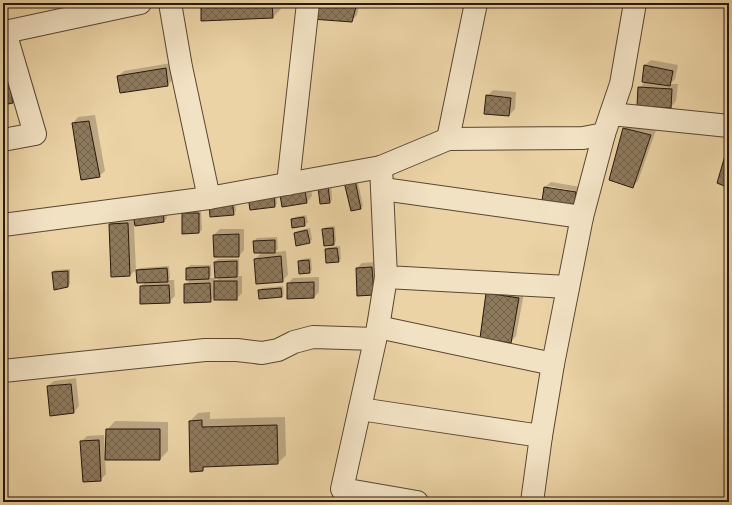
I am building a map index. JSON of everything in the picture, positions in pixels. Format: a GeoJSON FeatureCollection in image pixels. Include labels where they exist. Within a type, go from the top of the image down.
{"type":"FeatureCollection","features":[{"type":"Feature","properties":{"kind":"street"},"geometry":{"type":"LineString","coordinates":[[3,140],[35,134],[4,32],[140,3]]}},
{"type":"Feature","properties":{"kind":"street"},"geometry":{"type":"LineString","coordinates":[[170,3],[181,67],[209,198]]}},
{"type":"Feature","properties":{"kind":"street"},"geometry":{"type":"LineString","coordinates":[[288,184],[308,3]]}},
{"type":"Feature","properties":{"kind":"street"},"geometry":{"type":"LineString","coordinates":[[448,139],[476,3]]}},
{"type":"Feature","properties":{"kind":"street"},"geometry":{"type":"LineString","coordinates":[[532,502],[553,364],[582,217],[607,124],[620,84],[635,3]]}},
{"type":"Feature","properties":{"kind":"street"},"geometry":{"type":"LineString","coordinates":[[3,225],[209,198],[381,167],[448,139],[583,138],[607,124],[729,126]]}},
{"type":"Feature","properties":{"kind":"street"},"geometry":{"type":"LineString","coordinates":[[381,167],[386,276],[377,333],[342,489],[417,502]]}},
{"type":"Feature","properties":{"kind":"street"},"geometry":{"type":"LineString","coordinates":[[383,189],[582,217]]}},
{"type":"Feature","properties":{"kind":"street"},"geometry":{"type":"LineString","coordinates":[[386,276],[568,287]]}},
{"type":"Feature","properties":{"kind":"street"},"geometry":{"type":"LineString","coordinates":[[3,371],[205,350],[237,350],[262,353],[278,350],[294,342],[313,337],[377,333],[553,364]]}},
{"type":"Feature","properties":{"kind":"street"},"geometry":{"type":"LineString","coordinates":[[360,409],[541,436]]}},
{"type":"Feature","properties":{"kind":"building"},"geometry":{"type":"Polygon","coordinates":[[[201,3],[272,3],[273,18],[201,21],[201,3]]]}},
{"type":"Feature","properties":{"kind":"building"},"geometry":{"type":"Polygon","coordinates":[[[313,3],[357,3],[352,22],[312,19],[313,3]]]}},
{"type":"Feature","properties":{"kind":"building"},"geometry":{"type":"Polygon","coordinates":[[[3,51],[13,103],[3,105],[3,51]]]}},
{"type":"Feature","properties":{"kind":"building"},"geometry":{"type":"Polygon","coordinates":[[[644,65],[673,71],[670,86],[642,82],[644,65]]]}},
{"type":"Feature","properties":{"kind":"building"},"geometry":{"type":"Polygon","coordinates":[[[166,68],[168,86],[120,93],[117,76],[166,68]]]}},
{"type":"Feature","properties":{"kind":"building"},"geometry":{"type":"Polygon","coordinates":[[[638,87],[672,89],[671,108],[637,106],[638,87]]]}},
{"type":"Feature","properties":{"kind":"building"},"geometry":{"type":"Polygon","coordinates":[[[486,95],[511,98],[509,116],[484,114],[486,95]]]}},
{"type":"Feature","properties":{"kind":"building"},"geometry":{"type":"Polygon","coordinates":[[[89,121],[100,177],[81,180],[72,123],[89,121]]]}},
{"type":"Feature","properties":{"kind":"building"},"geometry":{"type":"Polygon","coordinates":[[[623,128],[651,135],[633,188],[609,180],[623,128]]]}},
{"type":"Feature","properties":{"kind":"building"},"geometry":{"type":"Polygon","coordinates":[[[729,142],[729,188],[717,183],[729,142]]]}},
{"type":"Feature","properties":{"kind":"building"},"geometry":{"type":"Polygon","coordinates":[[[355,180],[361,209],[351,211],[344,182],[355,180]]]}},
{"type":"Feature","properties":{"kind":"building"},"geometry":{"type":"Polygon","coordinates":[[[304,185],[307,203],[282,207],[279,189],[304,185]]]}},
{"type":"Feature","properties":{"kind":"building"},"geometry":{"type":"Polygon","coordinates":[[[328,186],[330,203],[320,204],[318,187],[328,186]]]}},
{"type":"Feature","properties":{"kind":"building"},"geometry":{"type":"Polygon","coordinates":[[[544,187],[576,192],[574,206],[542,201],[544,187]]]}},
{"type":"Feature","properties":{"kind":"building"},"geometry":{"type":"Polygon","coordinates":[[[274,193],[275,207],[250,210],[248,196],[274,193]]]}},
{"type":"Feature","properties":{"kind":"building"},"geometry":{"type":"Polygon","coordinates":[[[232,200],[234,215],[210,217],[209,202],[232,200]]]}},
{"type":"Feature","properties":{"kind":"building"},"geometry":{"type":"Polygon","coordinates":[[[163,209],[164,222],[135,226],[133,213],[163,209]]]}},
{"type":"Feature","properties":{"kind":"building"},"geometry":{"type":"Polygon","coordinates":[[[182,213],[199,213],[199,233],[182,234],[182,213]]]}},
{"type":"Feature","properties":{"kind":"building"},"geometry":{"type":"Polygon","coordinates":[[[304,217],[305,226],[292,228],[291,219],[304,217]]]}},
{"type":"Feature","properties":{"kind":"building"},"geometry":{"type":"Polygon","coordinates":[[[128,223],[130,276],[111,277],[109,224],[128,223]]]}},
{"type":"Feature","properties":{"kind":"building"},"geometry":{"type":"Polygon","coordinates":[[[333,228],[334,245],[324,246],[322,229],[333,228]]]}},
{"type":"Feature","properties":{"kind":"building"},"geometry":{"type":"Polygon","coordinates":[[[307,230],[310,243],[296,246],[294,233],[307,230]]]}},
{"type":"Feature","properties":{"kind":"building"},"geometry":{"type":"Polygon","coordinates":[[[239,234],[239,257],[214,257],[213,235],[239,234]]]}},
{"type":"Feature","properties":{"kind":"building"},"geometry":{"type":"Polygon","coordinates":[[[275,240],[275,253],[254,253],[253,241],[275,240]]]}},
{"type":"Feature","properties":{"kind":"building"},"geometry":{"type":"Polygon","coordinates":[[[337,248],[339,262],[326,263],[325,249],[337,248]]]}},
{"type":"Feature","properties":{"kind":"building"},"geometry":{"type":"Polygon","coordinates":[[[281,256],[283,282],[256,284],[254,259],[281,256]]]}},
{"type":"Feature","properties":{"kind":"building"},"geometry":{"type":"Polygon","coordinates":[[[309,260],[310,273],[299,274],[298,261],[309,260]]]}},
{"type":"Feature","properties":{"kind":"building"},"geometry":{"type":"Polygon","coordinates":[[[237,261],[237,277],[215,278],[214,262],[237,261]]]}},
{"type":"Feature","properties":{"kind":"building"},"geometry":{"type":"Polygon","coordinates":[[[209,267],[209,279],[186,280],[186,268],[209,267]]]}},
{"type":"Feature","properties":{"kind":"building"},"geometry":{"type":"Polygon","coordinates":[[[372,267],[374,295],[357,296],[356,268],[372,267]]]}},
{"type":"Feature","properties":{"kind":"building"},"geometry":{"type":"Polygon","coordinates":[[[167,268],[168,282],[137,283],[136,270],[167,268]]]}},
{"type":"Feature","properties":{"kind":"building"},"geometry":{"type":"Polygon","coordinates":[[[68,271],[68,287],[54,290],[52,272],[68,271]]]}},
{"type":"Feature","properties":{"kind":"building"},"geometry":{"type":"Polygon","coordinates":[[[214,281],[237,281],[237,300],[214,300],[214,281]]]}},
{"type":"Feature","properties":{"kind":"building"},"geometry":{"type":"Polygon","coordinates":[[[314,282],[314,298],[287,299],[287,283],[314,282]]]}},
{"type":"Feature","properties":{"kind":"building"},"geometry":{"type":"Polygon","coordinates":[[[210,283],[211,302],[184,303],[184,284],[210,283]]]}},
{"type":"Feature","properties":{"kind":"building"},"geometry":{"type":"Polygon","coordinates":[[[169,285],[170,303],[140,304],[140,286],[169,285]]]}},
{"type":"Feature","properties":{"kind":"building"},"geometry":{"type":"Polygon","coordinates":[[[281,288],[282,297],[259,299],[258,290],[281,288]]]}},
{"type":"Feature","properties":{"kind":"building"},"geometry":{"type":"Polygon","coordinates":[[[486,293],[519,298],[511,343],[480,338],[486,293]]]}},
{"type":"Feature","properties":{"kind":"building"},"geometry":{"type":"Polygon","coordinates":[[[71,384],[74,413],[50,416],[47,386],[71,384]]]}},
{"type":"Feature","properties":{"kind":"building"},"geometry":{"type":"Polygon","coordinates":[[[202,420],[202,427],[277,425],[278,464],[203,467],[203,471],[190,472],[189,421],[202,420]]]}},
{"type":"Feature","properties":{"kind":"building"},"geometry":{"type":"Polygon","coordinates":[[[106,429],[160,429],[160,460],[105,460],[106,429]]]}},
{"type":"Feature","properties":{"kind":"building"},"geometry":{"type":"Polygon","coordinates":[[[99,440],[101,481],[83,482],[80,441],[99,440]]]}}]}
